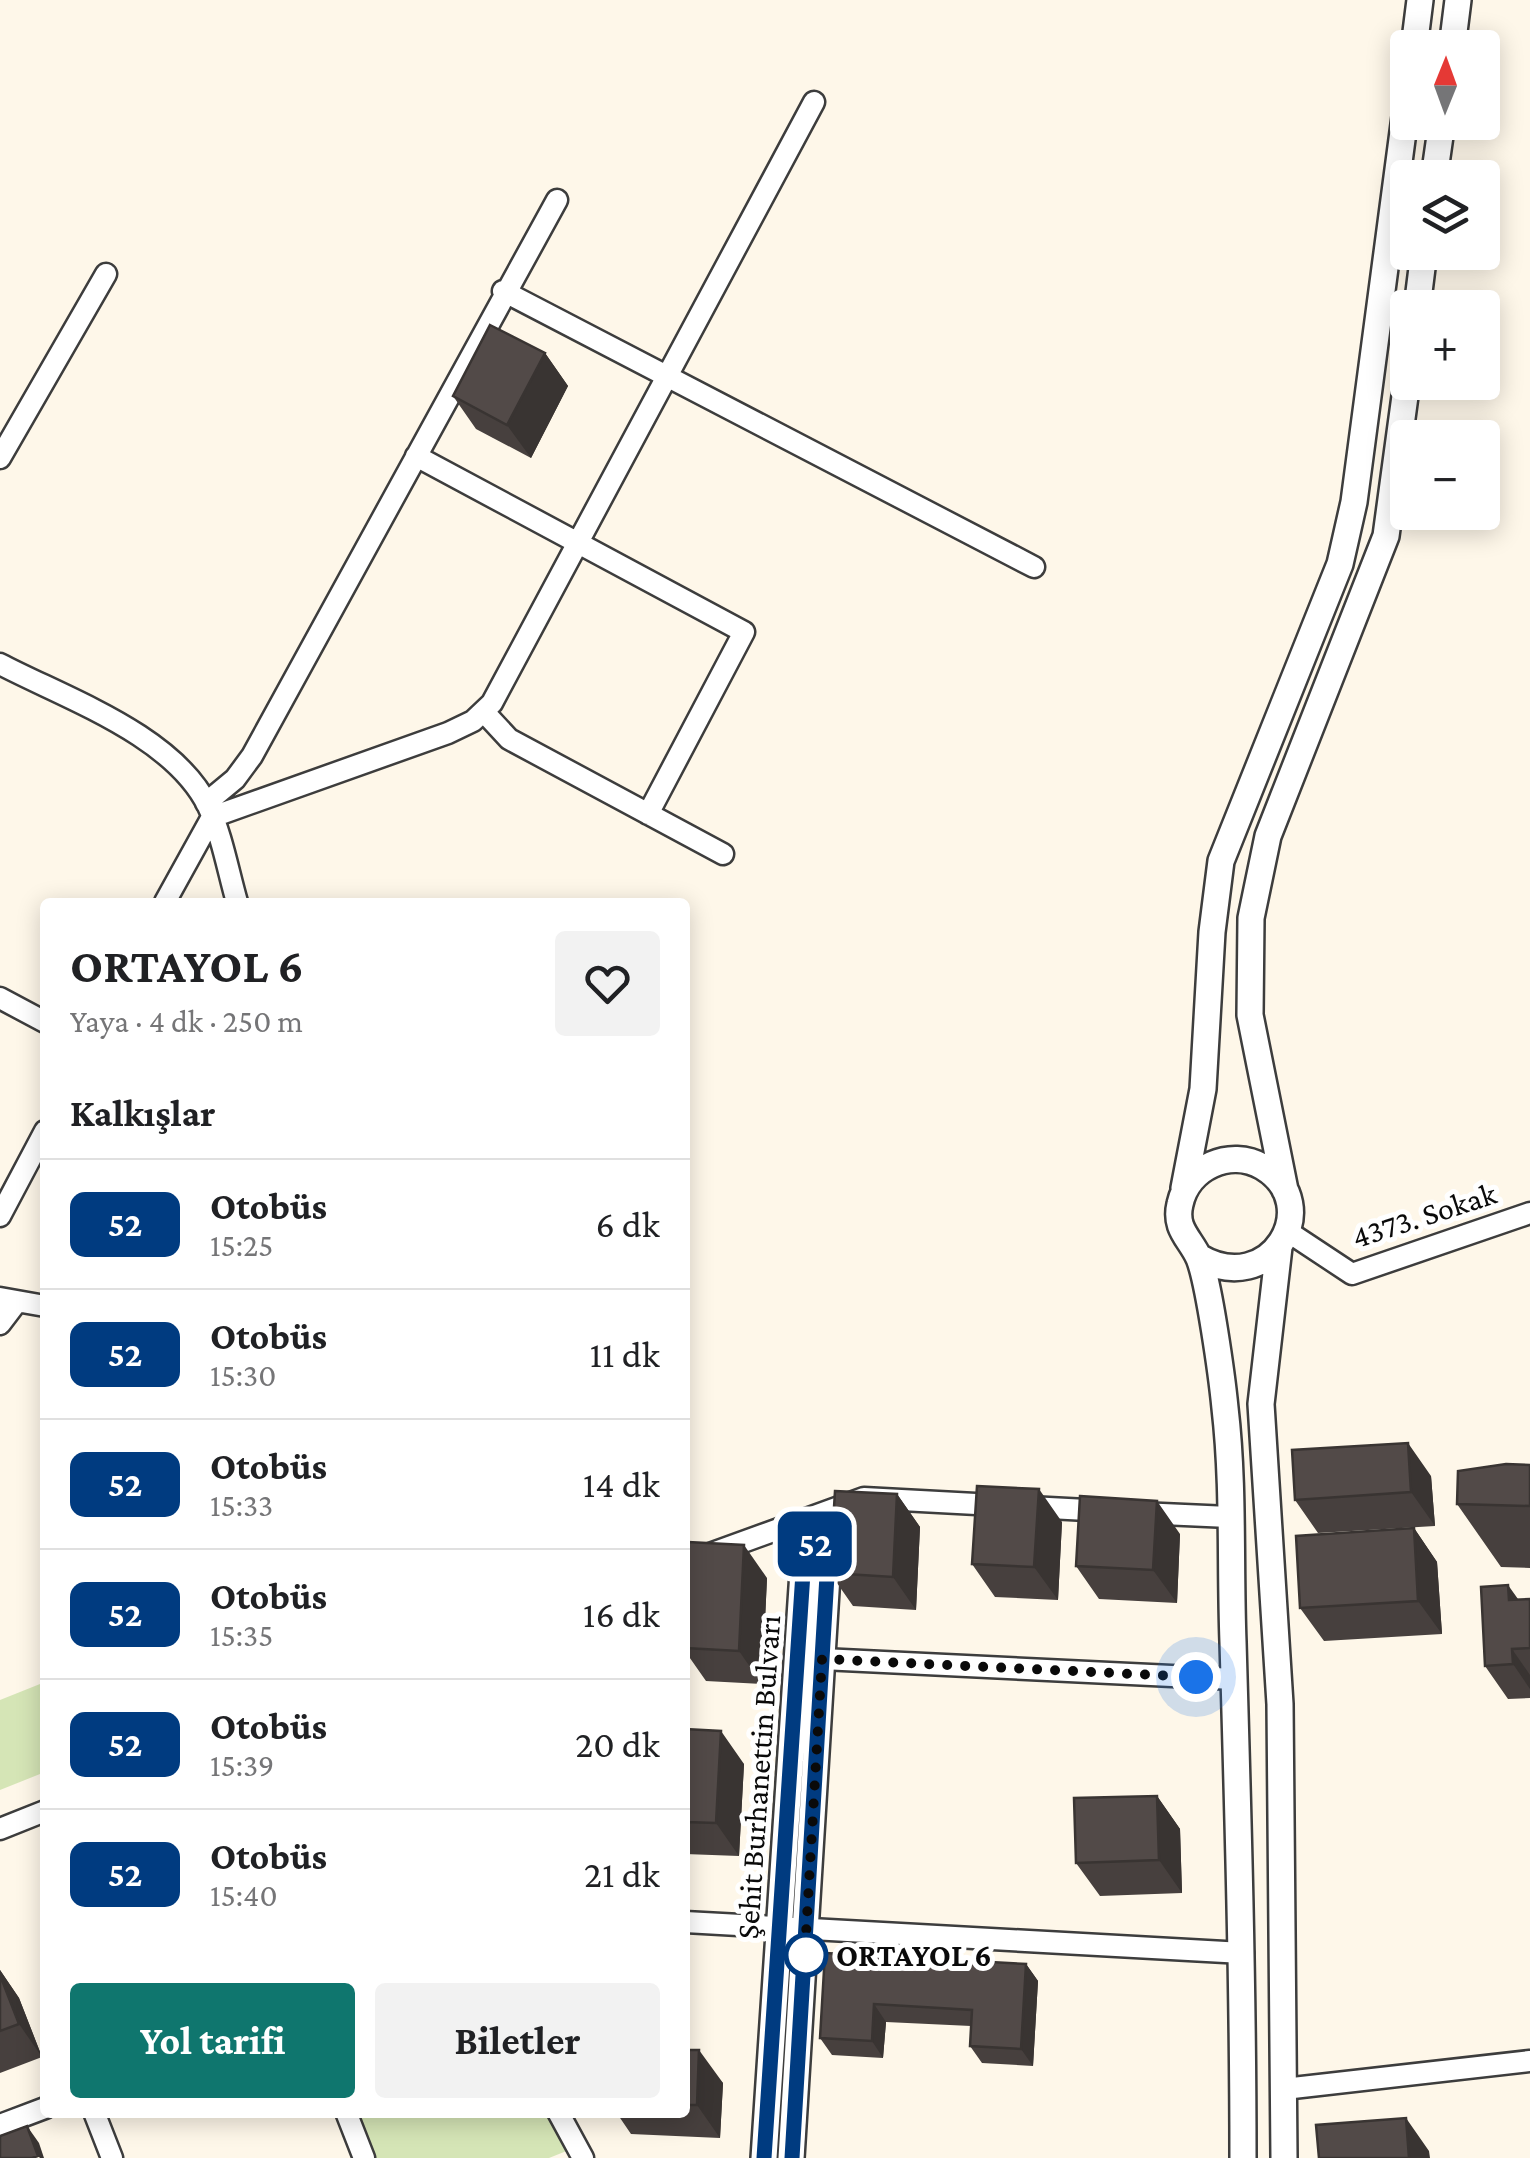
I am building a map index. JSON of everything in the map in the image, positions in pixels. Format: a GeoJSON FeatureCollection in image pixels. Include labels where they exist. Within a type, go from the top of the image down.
{"type":"FeatureCollection","features":[{"type":"Feature","properties":{"kind":"street"},"geometry":{"type":"LineString","coordinates":[[1416,30],[1420,0]]}},
{"type":"Feature","properties":{"kind":"street"},"geometry":{"type":"LineString","coordinates":[[1454,30],[1458,0]]}},
{"type":"Feature","properties":{"kind":"street"},"geometry":{"type":"LineString","coordinates":[[210,810],[448,733],[484,712],[506,684],[814,102]]}},
{"type":"Feature","properties":{"kind":"street"},"geometry":{"type":"LineString","coordinates":[[1243,2158],[1242,1953],[1225,1408],[1198,1257],[1180,1226],[1203,1089],[1212,932],[1221,861],[1340,564],[1354,502],[1402,140]]}},
{"type":"Feature","properties":{"kind":"street"},"geometry":{"type":"LineString","coordinates":[[167,898],[210,810],[252,756],[503,291],[557,200]]}},
{"type":"Feature","properties":{"kind":"street"},"geometry":{"type":"LineString","coordinates":[[0,458],[106,274]]}},
{"type":"Feature","properties":{"kind":"street"},"geometry":{"type":"LineString","coordinates":[[503,291],[1034,567]]}},
{"type":"Feature","properties":{"kind":"street"},"geometry":{"type":"LineString","coordinates":[[1284,2158],[1280,1704],[1260,1404],[1286,1195],[1250,1015],[1251,918],[1268,836],[1386,536],[1404,400]]}},
{"type":"Feature","properties":{"kind":"street"},"geometry":{"type":"LineString","coordinates":[[416,456],[744,632],[648,814]]}},
{"type":"Feature","properties":{"kind":"street"},"geometry":{"type":"LineString","coordinates":[[0,664],[150,743],[181,768],[210,810],[236,898]]}},
{"type":"Feature","properties":{"kind":"street"},"geometry":{"type":"LineString","coordinates":[[484,712],[509,739],[724,854]]}},
{"type":"Feature","properties":{"kind":"street"},"geometry":{"type":"LineString","coordinates":[[0,998],[40,1019]]}},
{"type":"Feature","properties":{"kind":"street"},"geometry":{"type":"LineString","coordinates":[[0,1216],[40,1140]]}},
{"type":"Feature","properties":{"kind":"street"},"geometry":{"type":"LineString","coordinates":[[1184,1190],[1194,1176],[1227,1159],[1263,1167],[1286,1195]]}},
{"type":"Feature","properties":{"kind":"street","name":"4373. Sokak"},"geometry":{"type":"LineString","coordinates":[[1283,1239],[1352,1274],[1530,1213]]}},
{"type":"Feature","properties":{"kind":"street"},"geometry":{"type":"LineString","coordinates":[[1198,1257],[1214,1266],[1250,1268],[1283,1239]]}},
{"type":"Feature","properties":{"kind":"street"},"geometry":{"type":"LineString","coordinates":[[0,1324],[8,1300],[40,1305]]}},
{"type":"Feature","properties":{"kind":"street"},"geometry":{"type":"LineString","coordinates":[[690,1561],[864,1498],[1228,1517]]}},
{"type":"Feature","properties":{"kind":"street"},"geometry":{"type":"LineString","coordinates":[[812,1514],[815,1544]]}},
{"type":"Feature","properties":{"kind":"street","name":"Şehit Burhanettin Bulvarı"},"geometry":{"type":"LineString","coordinates":[[764,2158],[794,1931],[822,1659],[828,1559],[815,1544],[804,1558],[794,1931],[792,2158]]}},
{"type":"Feature","properties":{"kind":"street"},"geometry":{"type":"LineString","coordinates":[[822,1659],[1234,1678]]}},
{"type":"Feature","properties":{"kind":"street"},"geometry":{"type":"LineString","coordinates":[[0,1829],[40,1813]]}},
{"type":"Feature","properties":{"kind":"street"},"geometry":{"type":"LineString","coordinates":[[690,1922],[1242,1953]]}},
{"type":"Feature","properties":{"kind":"street"},"geometry":{"type":"LineString","coordinates":[[1284,2089],[1530,2061]]}},
{"type":"Feature","properties":{"kind":"street"},"geometry":{"type":"LineString","coordinates":[[0,2125],[40,2110]]}},
{"type":"Feature","properties":{"kind":"street"},"geometry":{"type":"LineString","coordinates":[[96,2118],[112,2158]]}},
{"type":"Feature","properties":{"kind":"street"},"geometry":{"type":"LineString","coordinates":[[348,2118],[360,2157]]}},
{"type":"Feature","properties":{"kind":"street"},"geometry":{"type":"LineString","coordinates":[[561,2118],[582,2158]]}},
{"type":"Feature","properties":{"kind":"green space"},"geometry":{"type":"Polygon","coordinates":[[[40,1684],[40,1774],[0,1790],[0,1700],[40,1684]]]}},
{"type":"Feature","properties":{"kind":"green space"},"geometry":{"type":"Polygon","coordinates":[[[360,2118],[556,2118],[574,2148],[549,2158],[376,2158],[360,2118]]]}},
{"type":"Feature","properties":{"kind":"building"},"geometry":{"type":"Polygon","coordinates":[[[490,325],[545,353],[507,425],[453,396],[490,325]]]}},
{"type":"Feature","properties":{"kind":"building"},"geometry":{"type":"Polygon","coordinates":[[[1408,1443],[1411,1492],[1295,1500],[1292,1450],[1408,1443]]]}},
{"type":"Feature","properties":{"kind":"building"},"geometry":{"type":"Polygon","coordinates":[[[1530,1465],[1530,1506],[1457,1504],[1458,1471],[1530,1465]]]}},
{"type":"Feature","properties":{"kind":"building"},"geometry":{"type":"Polygon","coordinates":[[[977,1486],[1039,1489],[1034,1567],[972,1564],[977,1486]]]}},
{"type":"Feature","properties":{"kind":"building"},"geometry":{"type":"Polygon","coordinates":[[[835,1491],[897,1494],[893,1577],[830,1573],[835,1491]]]}},
{"type":"Feature","properties":{"kind":"building"},"geometry":{"type":"Polygon","coordinates":[[[1080,1496],[1157,1501],[1153,1570],[1076,1566],[1080,1496]]]}},
{"type":"Feature","properties":{"kind":"building"},"geometry":{"type":"Polygon","coordinates":[[[1414,1528],[1418,1601],[1300,1608],[1296,1536],[1414,1528]]]}},
{"type":"Feature","properties":{"kind":"building"},"geometry":{"type":"Polygon","coordinates":[[[690,1542],[744,1545],[739,1651],[690,1648],[690,1542]]]}},
{"type":"Feature","properties":{"kind":"building"},"geometry":{"type":"Polygon","coordinates":[[[1508,1585],[1509,1600],[1530,1599],[1530,1648],[1512,1649],[1513,1664],[1485,1666],[1481,1587],[1508,1585]]]}},
{"type":"Feature","properties":{"kind":"building"},"geometry":{"type":"Polygon","coordinates":[[[690,1729],[721,1731],[716,1823],[690,1822],[690,1729]]]}},
{"type":"Feature","properties":{"kind":"building"},"geometry":{"type":"Polygon","coordinates":[[[1157,1796],[1159,1860],[1076,1863],[1074,1798],[1157,1796]]]}},
{"type":"Feature","properties":{"kind":"building"},"geometry":{"type":"Polygon","coordinates":[[[825,1953],[1026,1964],[1021,2049],[970,2046],[972,2010],[874,2004],[872,2041],[820,2038],[825,1953]]]}},
{"type":"Feature","properties":{"kind":"building"},"geometry":{"type":"Polygon","coordinates":[[[0,1975],[19,2024],[0,2031],[0,1975]]]}},
{"type":"Feature","properties":{"kind":"building"},"geometry":{"type":"Polygon","coordinates":[[[690,2050],[699,2050],[697,2105],[690,2105],[690,2050]]]}},
{"type":"Feature","properties":{"kind":"building"},"geometry":{"type":"Polygon","coordinates":[[[1406,2118],[1409,2158],[1319,2158],[1316,2125],[1406,2118]]]}},
{"type":"Feature","properties":{"kind":"building"},"geometry":{"type":"Polygon","coordinates":[[[27,2126],[38,2156],[0,2158],[0,2136],[27,2126]]]}},
{"type":"Feature","properties":{"kind":"bus line","name":"52"},"geometry":{"type":"LineString","coordinates":[[764,2158],[804,1558],[815,1544],[828,1559],[792,2158]]}},
{"type":"Feature","properties":{"kind":"place","name":"ORTAYOL 6"},"geometry":{"type":"Point","coordinates":[806,1955]}},
{"type":"Feature","properties":{"kind":"route"},"geometry":{"type":"LineString","coordinates":[[806,1955],[804,1969],[822,1659],[1196,1677]]}}]}
